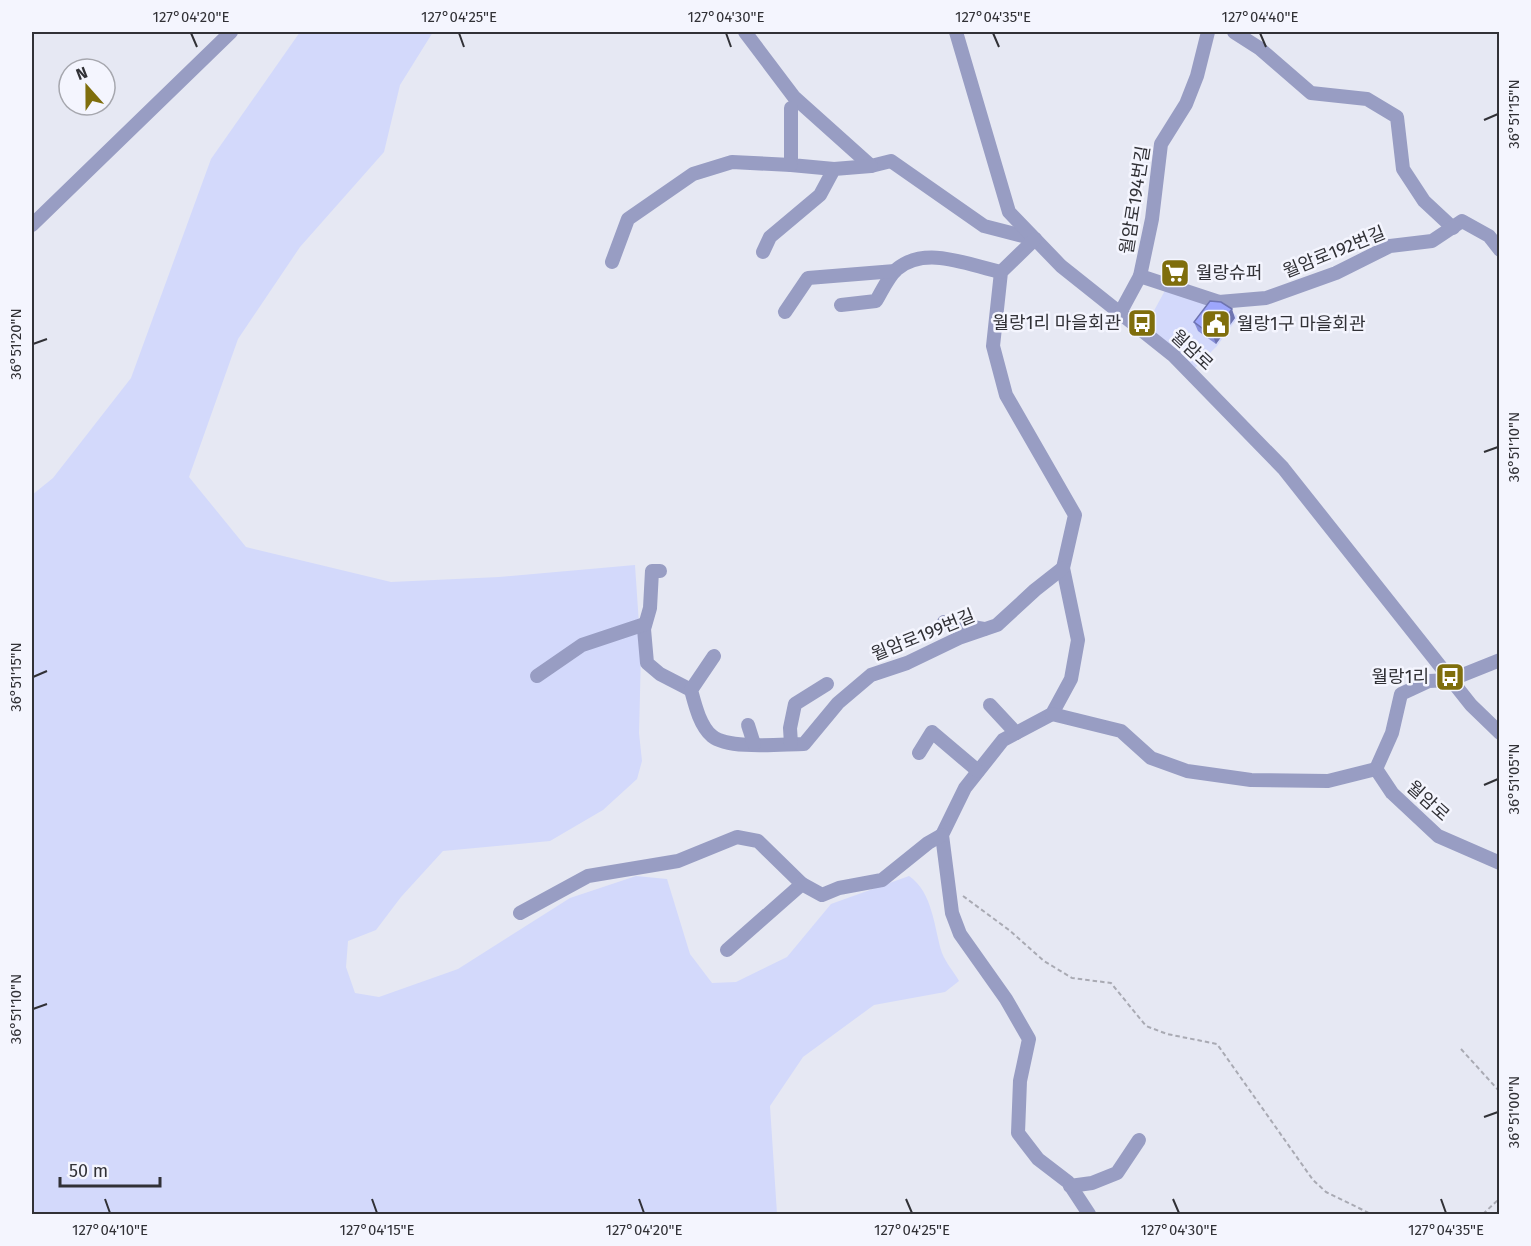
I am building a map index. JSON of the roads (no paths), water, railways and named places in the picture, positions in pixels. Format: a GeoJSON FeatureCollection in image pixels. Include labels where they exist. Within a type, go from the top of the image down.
{"type":"FeatureCollection","features":[{"type":"Feature","properties":{"kind":"street"},"geometry":{"type":"LineString","coordinates":[[32,225],[231,32]]}},
{"type":"Feature","properties":{"kind":"street"},"geometry":{"type":"LineString","coordinates":[[745,32],[794,97],[871,166]]}},
{"type":"Feature","properties":{"kind":"street","name":"월암로"},"geometry":{"type":"LineString","coordinates":[[957,32],[1009,212],[1061,266],[1174,356],[1283,468],[1450,680],[1471,705],[1500,733]]}},
{"type":"Feature","properties":{"kind":"street","name":"월암로194번길"},"geometry":{"type":"LineString","coordinates":[[1140,276],[1152,219],[1161,144],[1186,104],[1197,76],[1208,32]]}},
{"type":"Feature","properties":{"kind":"street"},"geometry":{"type":"LineString","coordinates":[[1234,32],[1259,48],[1311,93],[1367,99],[1397,117],[1403,169],[1424,201],[1452,228],[1462,221],[1489,236],[1500,250]]}},
{"type":"Feature","properties":{"kind":"street"},"geometry":{"type":"LineString","coordinates":[[791,108],[791,165]]}},
{"type":"Feature","properties":{"kind":"street"},"geometry":{"type":"LineString","coordinates":[[612,262],[628,219],[693,174],[732,162],[834,169],[871,166],[891,161],[984,226],[1035,239]]}},
{"type":"Feature","properties":{"kind":"street"},"geometry":{"type":"LineString","coordinates":[[763,252],[770,237],[820,195],[834,169]]}},
{"type":"Feature","properties":{"kind":"street","name":"월암로192번길"},"geometry":{"type":"LineString","coordinates":[[1140,276],[1219,302],[1266,298],[1336,273],[1390,246],[1432,241],[1452,228]]}},
{"type":"Feature","properties":{"kind":"street"},"geometry":{"type":"LineString","coordinates":[[1035,239],[1001,273],[993,346],[1006,395],[1075,515],[1063,568],[1078,640],[1071,679],[1052,714],[1003,740],[965,788],[942,835],[952,913],[960,934],[1006,999],[1029,1039],[1020,1081],[1018,1133],[1038,1159],[1070,1186],[1089,1215]]}},
{"type":"Feature","properties":{"kind":"street"},"geometry":{"type":"LineString","coordinates":[[840,305],[876,301],[895,271],[915,258],[932,256],[1001,273]]}},
{"type":"Feature","properties":{"kind":"street"},"geometry":{"type":"LineString","coordinates":[[785,312],[808,278],[895,271]]}},
{"type":"Feature","properties":{"kind":"street"},"geometry":{"type":"LineString","coordinates":[[1120,313],[1140,276]]}},
{"type":"Feature","properties":{"kind":"street","name":"월암로199번길"},"geometry":{"type":"LineString","coordinates":[[691,690],[698,712],[711,736],[726,744],[804,744],[838,703],[871,675],[997,625],[1063,568]]}},
{"type":"Feature","properties":{"kind":"street"},"geometry":{"type":"LineString","coordinates":[[660,571],[652,571],[650,608],[645,624],[647,663],[660,674],[691,690],[714,656]]}},
{"type":"Feature","properties":{"kind":"street"},"geometry":{"type":"LineString","coordinates":[[944,622],[986,629]]}},
{"type":"Feature","properties":{"kind":"street"},"geometry":{"type":"LineString","coordinates":[[537,676],[582,645],[645,624]]}},
{"type":"Feature","properties":{"kind":"street"},"geometry":{"type":"LineString","coordinates":[[1052,714],[1121,731],[1151,759],[1187,771],[1251,780],[1328,781],[1376,769],[1392,734],[1401,694],[1429,681],[1450,680],[1500,660]]}},
{"type":"Feature","properties":{"kind":"street"},"geometry":{"type":"LineString","coordinates":[[791,744],[790,728],[795,704],[827,684]]}},
{"type":"Feature","properties":{"kind":"street"},"geometry":{"type":"LineString","coordinates":[[990,705],[1016,733]]}},
{"type":"Feature","properties":{"kind":"street"},"geometry":{"type":"LineString","coordinates":[[748,724],[754,744]]}},
{"type":"Feature","properties":{"kind":"street"},"geometry":{"type":"LineString","coordinates":[[919,753],[932,732],[978,771]]}},
{"type":"Feature","properties":{"kind":"street","name":"월암로"},"geometry":{"type":"LineString","coordinates":[[1376,769],[1392,793],[1438,836],[1500,863]]}},
{"type":"Feature","properties":{"kind":"street"},"geometry":{"type":"LineString","coordinates":[[520,913],[588,876],[678,861],[737,837],[758,841],[802,884],[822,896],[839,888],[882,880],[928,843],[942,835]]}},
{"type":"Feature","properties":{"kind":"street"},"geometry":{"type":"LineString","coordinates":[[727,950],[802,884]]}},
{"type":"Feature","properties":{"kind":"street"},"geometry":{"type":"LineString","coordinates":[[1070,1186],[1092,1183],[1117,1173],[1139,1140]]}},
{"type":"Feature","properties":{"kind":"place","name":"월랑슈퍼"},"geometry":{"type":"Point","coordinates":[1175,273]}},
{"type":"Feature","properties":{"kind":"place","name":"월랑1리 마을회관"},"geometry":{"type":"Point","coordinates":[1142,323]}},
{"type":"Feature","properties":{"kind":"place","name":"월랑1구 마을회관"},"geometry":{"type":"Point","coordinates":[1216,324]}},
{"type":"Feature","properties":{"kind":"place","name":"월랑1리"},"geometry":{"type":"Point","coordinates":[1450,677]}}]}
